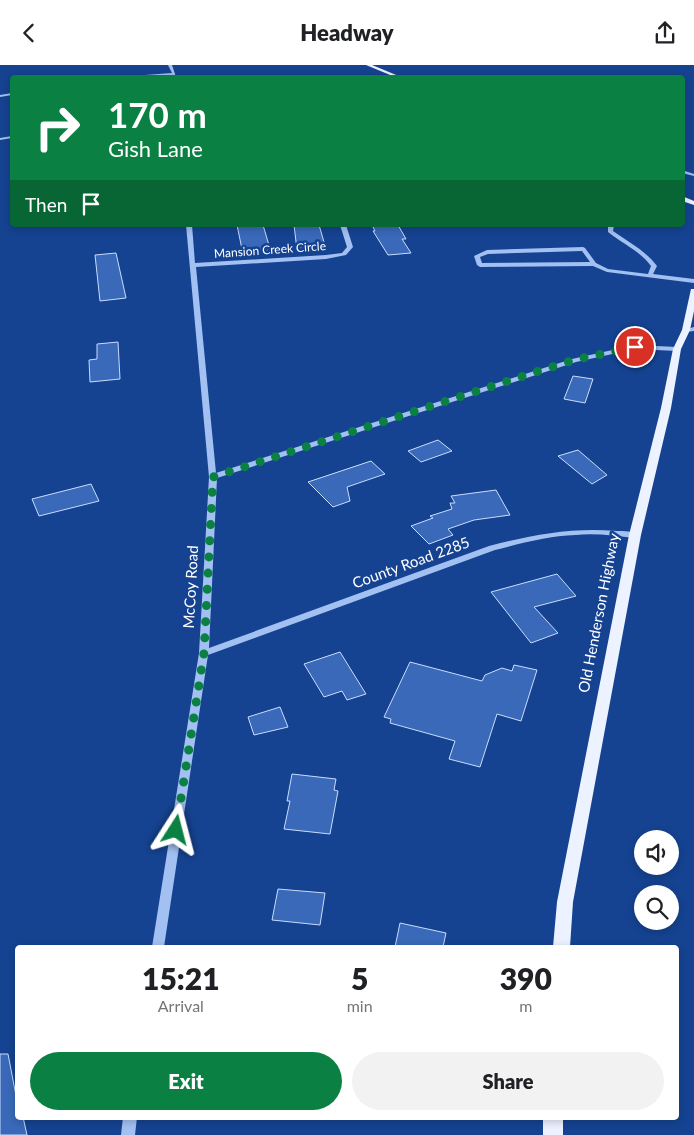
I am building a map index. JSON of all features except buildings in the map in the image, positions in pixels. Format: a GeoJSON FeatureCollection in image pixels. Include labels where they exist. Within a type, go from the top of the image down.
{"type":"FeatureCollection","features":[{"type":"Feature","properties":{"kind":"main road"},"geometry":{"type":"LineString","coordinates":[[368,65],[393,75]]}},
{"type":"Feature","properties":{"kind":"main road","name":"Old Henderson Highway"},"geometry":{"type":"LineString","coordinates":[[561,945],[565,901],[634,535],[666,408],[677,349],[690,329],[694,291]]}},
{"type":"Feature","properties":{"kind":"main road"},"geometry":{"type":"LineString","coordinates":[[552,1135],[553,1120]]}},
{"type":"Feature","properties":{"kind":"street"},"geometry":{"type":"LineString","coordinates":[[688,178],[694,176]]}},
{"type":"Feature","properties":{"kind":"street","name":"McCoy Road"},"geometry":{"type":"LineString","coordinates":[[158,945],[204,653],[213,477],[189,227]]}},
{"type":"Feature","properties":{"kind":"street","name":"Mansion Creek Circle"},"geometry":{"type":"LineString","coordinates":[[194,265],[326,257],[344,254],[350,247],[344,227]]}},
{"type":"Feature","properties":{"kind":"street"},"geometry":{"type":"LineString","coordinates":[[611,227],[610,231],[619,239],[646,255],[654,266],[650,275]]}},
{"type":"Feature","properties":{"kind":"street"},"geometry":{"type":"LineString","coordinates":[[594,264],[583,249],[487,252],[477,256],[480,265],[594,264],[607,270],[694,281]]}},
{"type":"Feature","properties":{"kind":"street"},"geometry":{"type":"LineString","coordinates":[[213,477],[574,360],[635,347],[677,349]]}},
{"type":"Feature","properties":{"kind":"street","name":"County Road 2285"},"geometry":{"type":"LineString","coordinates":[[204,653],[492,548],[567,532],[634,535]]}},
{"type":"Feature","properties":{"kind":"street"},"geometry":{"type":"LineString","coordinates":[[128,1135],[130,1120]]}},
{"type":"Feature","properties":{"kind":"route"},"geometry":{"type":"LineString","coordinates":[[176,830],[204,653],[213,477],[574,360],[635,347]]}}]}
